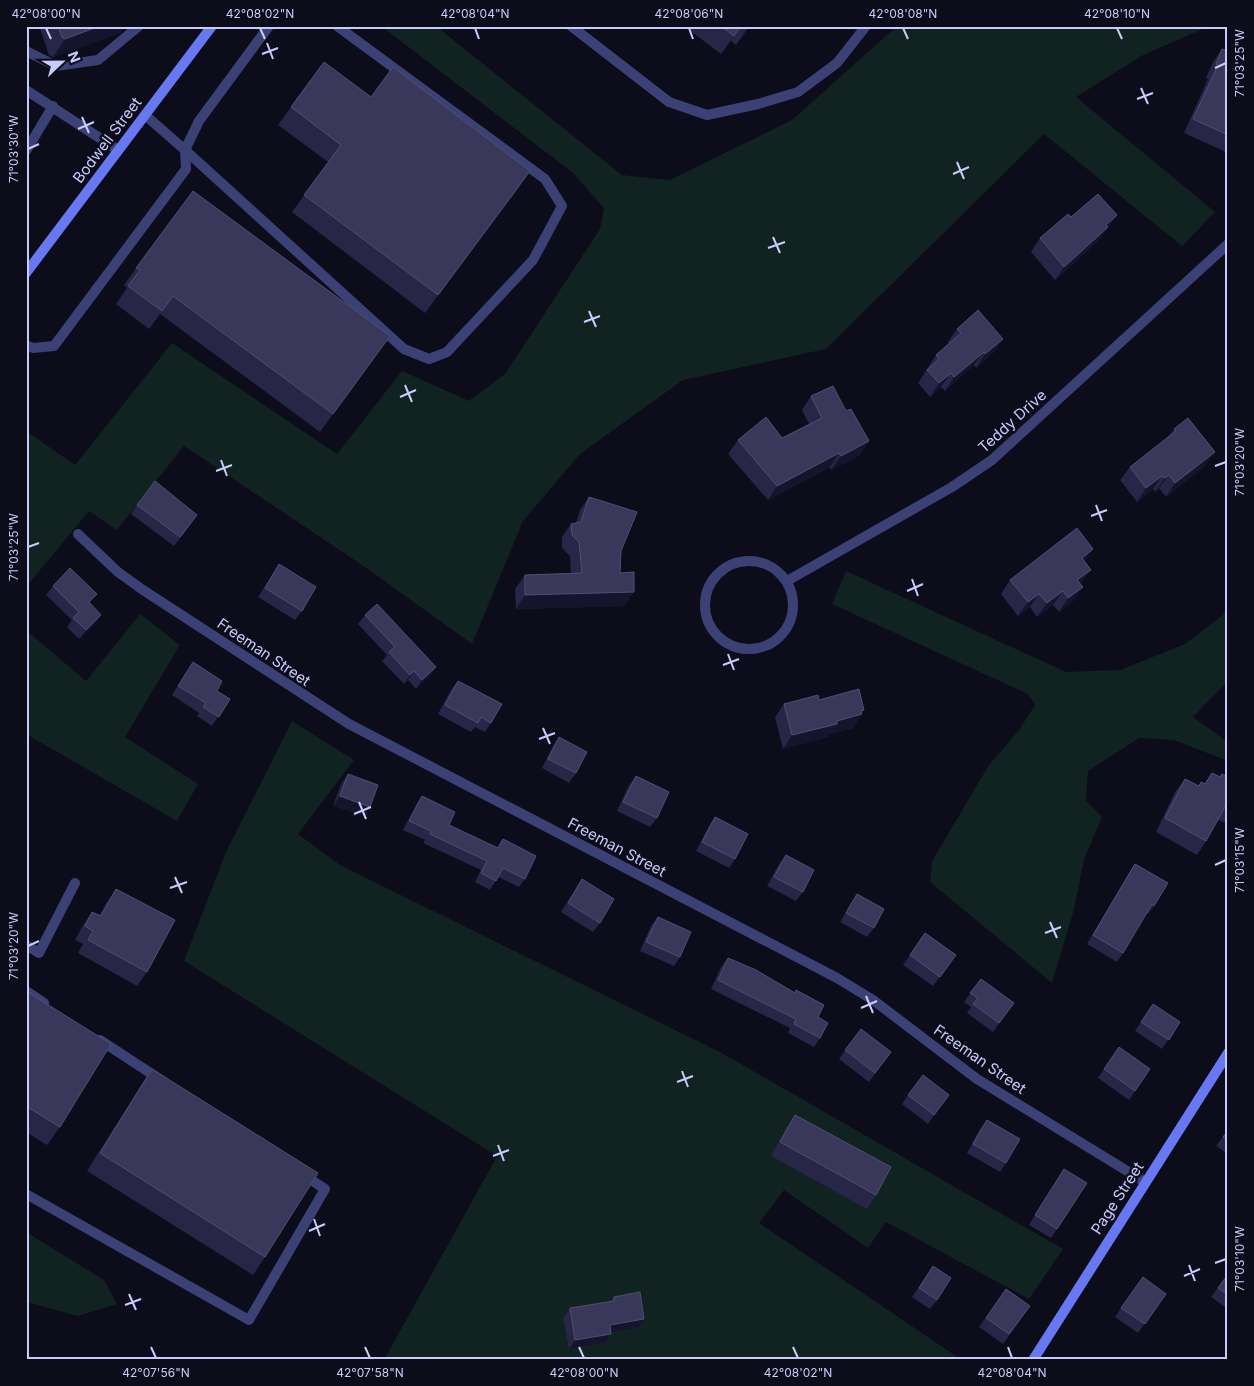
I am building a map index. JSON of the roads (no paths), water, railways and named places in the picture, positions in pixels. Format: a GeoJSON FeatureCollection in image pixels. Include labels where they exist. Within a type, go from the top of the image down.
{"type":"FeatureCollection","features":[{"type":"Feature","properties":{"kind":"main road","name":"Bodwell Street"},"geometry":{"type":"LineString","coordinates":[[26,273],[212,26]]}},
{"type":"Feature","properties":{"kind":"main road","name":"Page Street"},"geometry":{"type":"LineString","coordinates":[[1033,1360],[1228,1053]]}},
{"type":"Feature","properties":{"kind":"street"},"geometry":{"type":"LineString","coordinates":[[26,51],[56,66],[98,60],[139,26]]}},
{"type":"Feature","properties":{"kind":"street"},"geometry":{"type":"LineString","coordinates":[[26,345],[33,348],[54,346],[186,169],[185,150],[199,121],[269,26]]}},
{"type":"Feature","properties":{"kind":"street"},"geometry":{"type":"LineString","coordinates":[[145,115],[404,349],[429,359],[447,352],[533,260],[562,206],[545,180],[337,26]]}},
{"type":"Feature","properties":{"kind":"street"},"geometry":{"type":"LineString","coordinates":[[571,26],[669,102],[707,114],[758,104],[798,92],[837,62],[866,26]]}},
{"type":"Feature","properties":{"kind":"street"},"geometry":{"type":"LineString","coordinates":[[26,90],[118,150]]}},
{"type":"Feature","properties":{"kind":"street"},"geometry":{"type":"LineString","coordinates":[[26,151],[53,106]]}},
{"type":"Feature","properties":{"kind":"street","name":"Teddy Drive"},"geometry":{"type":"LineString","coordinates":[[787,581],[952,487],[992,460],[1228,244]]}},
{"type":"Feature","properties":{"kind":"street","name":"Freeman Street"},"geometry":{"type":"LineString","coordinates":[[78,534],[118,572],[142,590],[307,699],[388,745],[837,978],[894,1015],[977,1079],[1145,1182]]}},
{"type":"Feature","properties":{"kind":"street"},"geometry":{"type":"LineString","coordinates":[[749,560],[764,563],[777,570],[787,581],[793,595],[794,611],[789,625],[780,638],[769,646],[755,650],[742,649],[728,644],[717,636],[709,624],[705,611],[706,597],[711,583],[721,571],[734,563],[749,560]]}},
{"type":"Feature","properties":{"kind":"street"},"geometry":{"type":"LineString","coordinates":[[26,945],[39,953],[75,884]]}},
{"type":"Feature","properties":{"kind":"street"},"geometry":{"type":"LineString","coordinates":[[26,991],[51,1007]]}},
{"type":"Feature","properties":{"kind":"street"},"geometry":{"type":"LineString","coordinates":[[93,1035],[167,1084]]}},
{"type":"Feature","properties":{"kind":"street"},"geometry":{"type":"LineString","coordinates":[[26,1194],[249,1320],[325,1189],[292,1167]]}}]}
